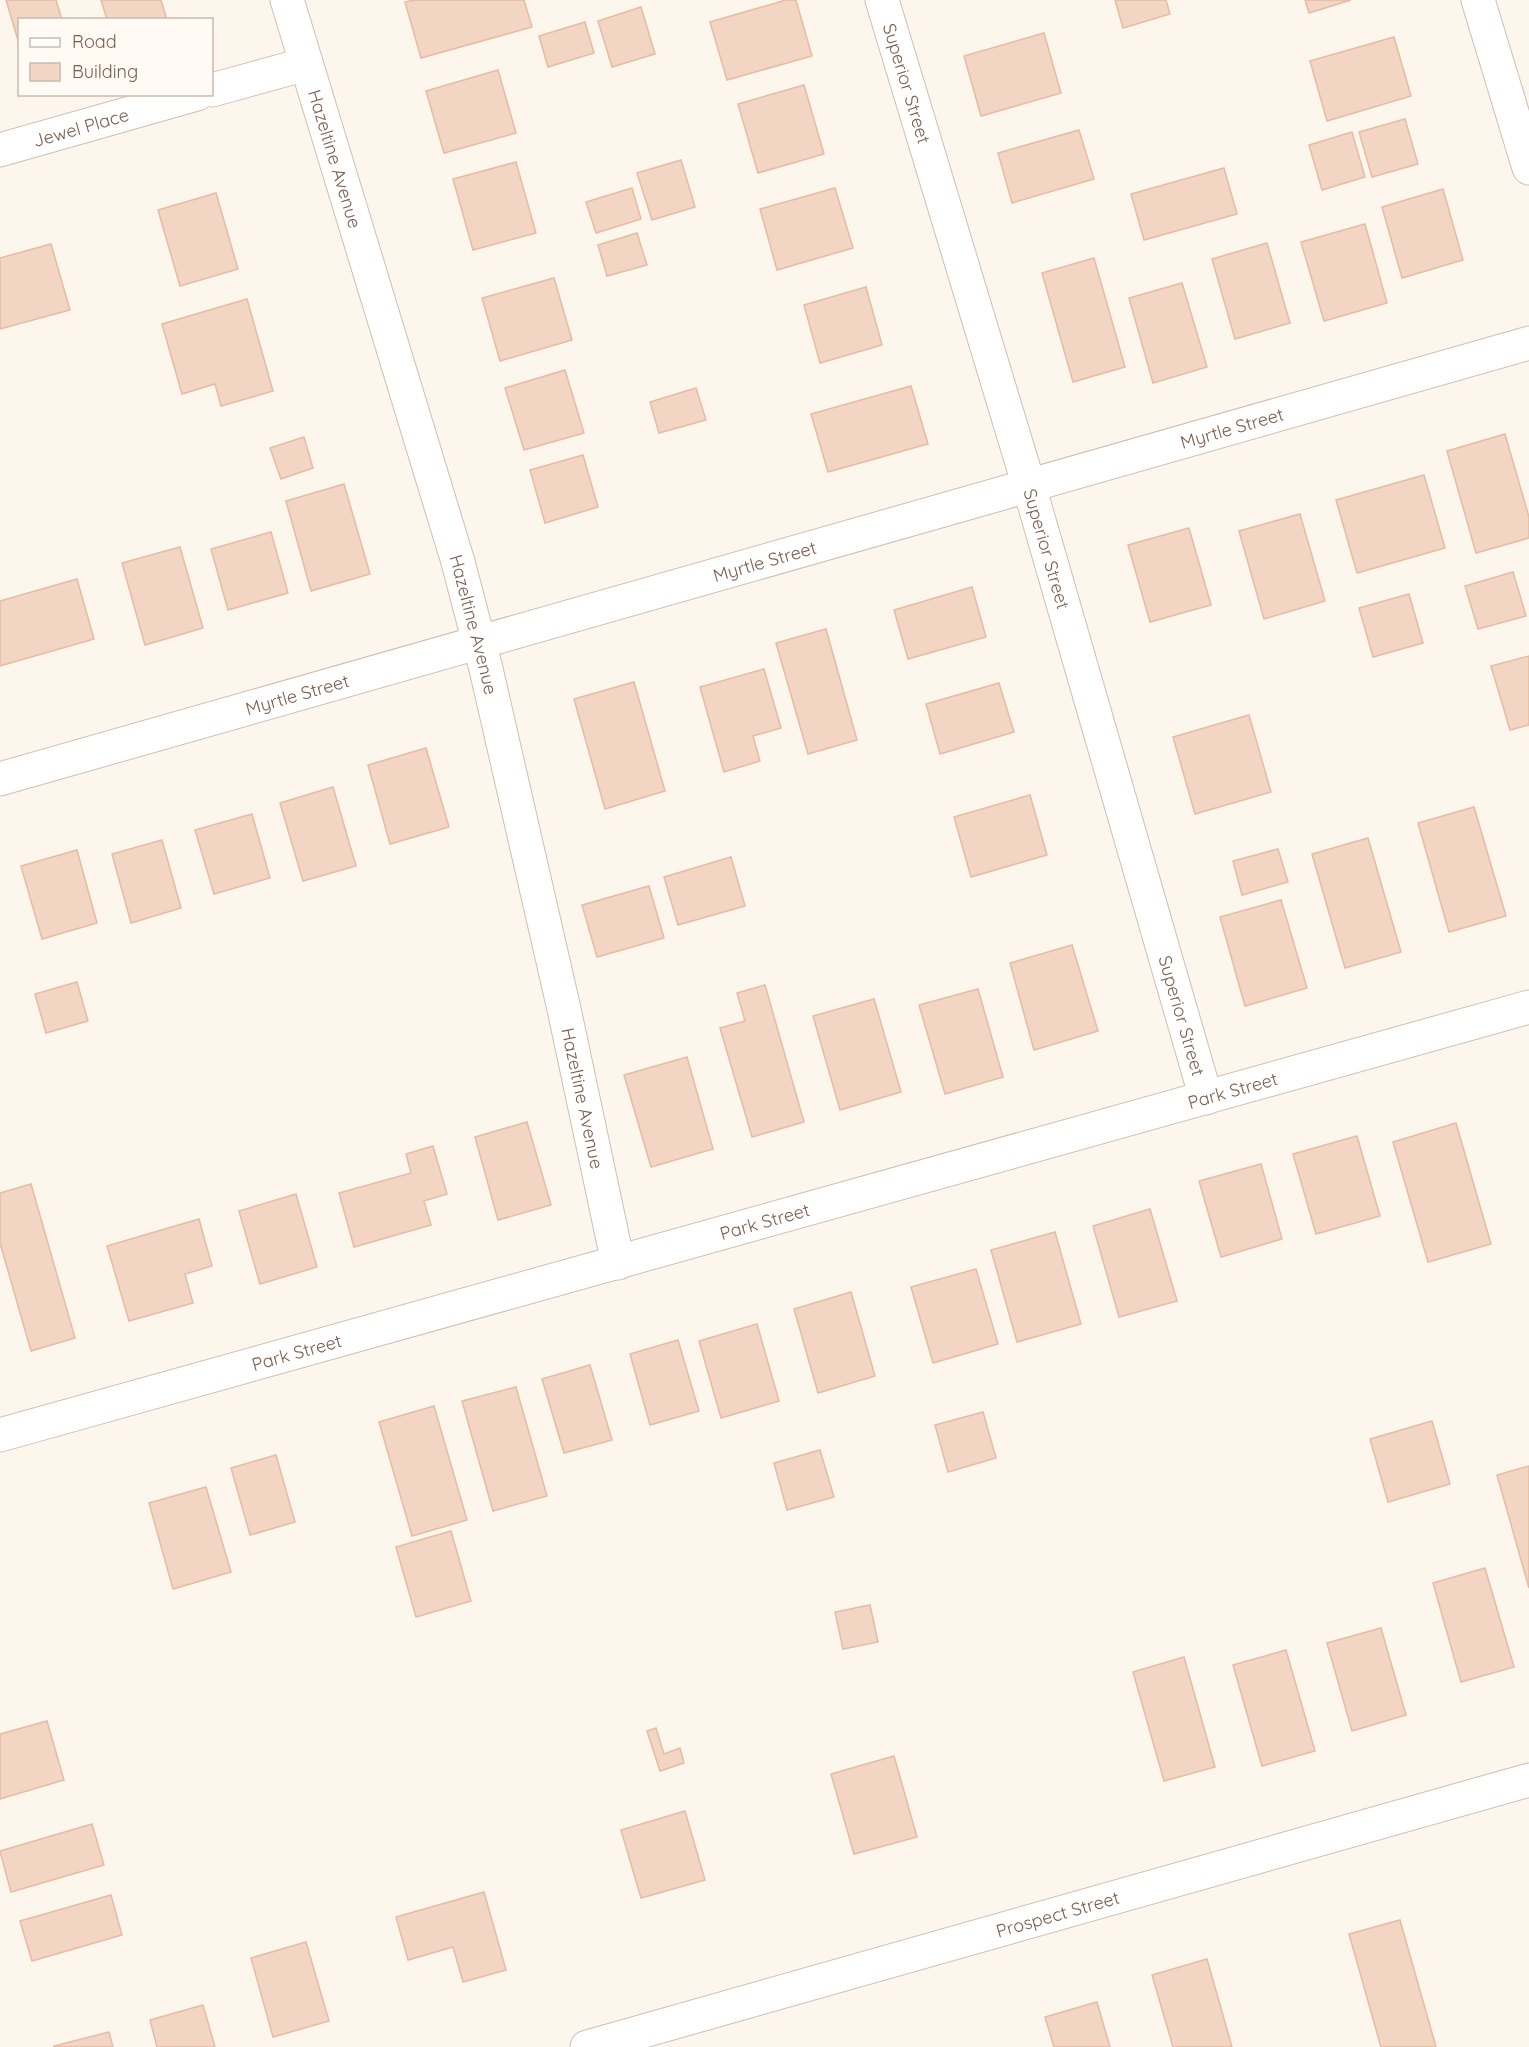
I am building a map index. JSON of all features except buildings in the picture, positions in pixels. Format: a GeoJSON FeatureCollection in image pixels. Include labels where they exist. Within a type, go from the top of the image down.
{"type":"FeatureCollection","features":[{"type":"Feature","properties":{"kind":"street","name":"Hazeltine Avenue"},"geometry":{"type":"LineString","coordinates":[[287,0],[458,562],[564,1009],[618,1263]]}},
{"type":"Feature","properties":{"kind":"street","name":"Superior Street"},"geometry":{"type":"LineString","coordinates":[[882,0],[1029,486],[1206,1098]]}},
{"type":"Feature","properties":{"kind":"street"},"geometry":{"type":"LineString","coordinates":[[1478,0],[1529,168]]}},
{"type":"Feature","properties":{"kind":"street"},"geometry":{"type":"LineString","coordinates":[[213,90],[306,64]]}},
{"type":"Feature","properties":{"kind":"street","name":"Jewel Place"},"geometry":{"type":"LineString","coordinates":[[0,150],[190,96]]}},
{"type":"Feature","properties":{"kind":"street","name":"Myrtle Street"},"geometry":{"type":"LineString","coordinates":[[0,779],[1529,344]]}},
{"type":"Feature","properties":{"kind":"street","name":"Park Street"},"geometry":{"type":"LineString","coordinates":[[0,1435],[1206,1098],[1528,1013]]}},
{"type":"Feature","properties":{"kind":"street","name":"Prospect Street"},"geometry":{"type":"LineString","coordinates":[[587,2047],[1529,1780]]}}]}
